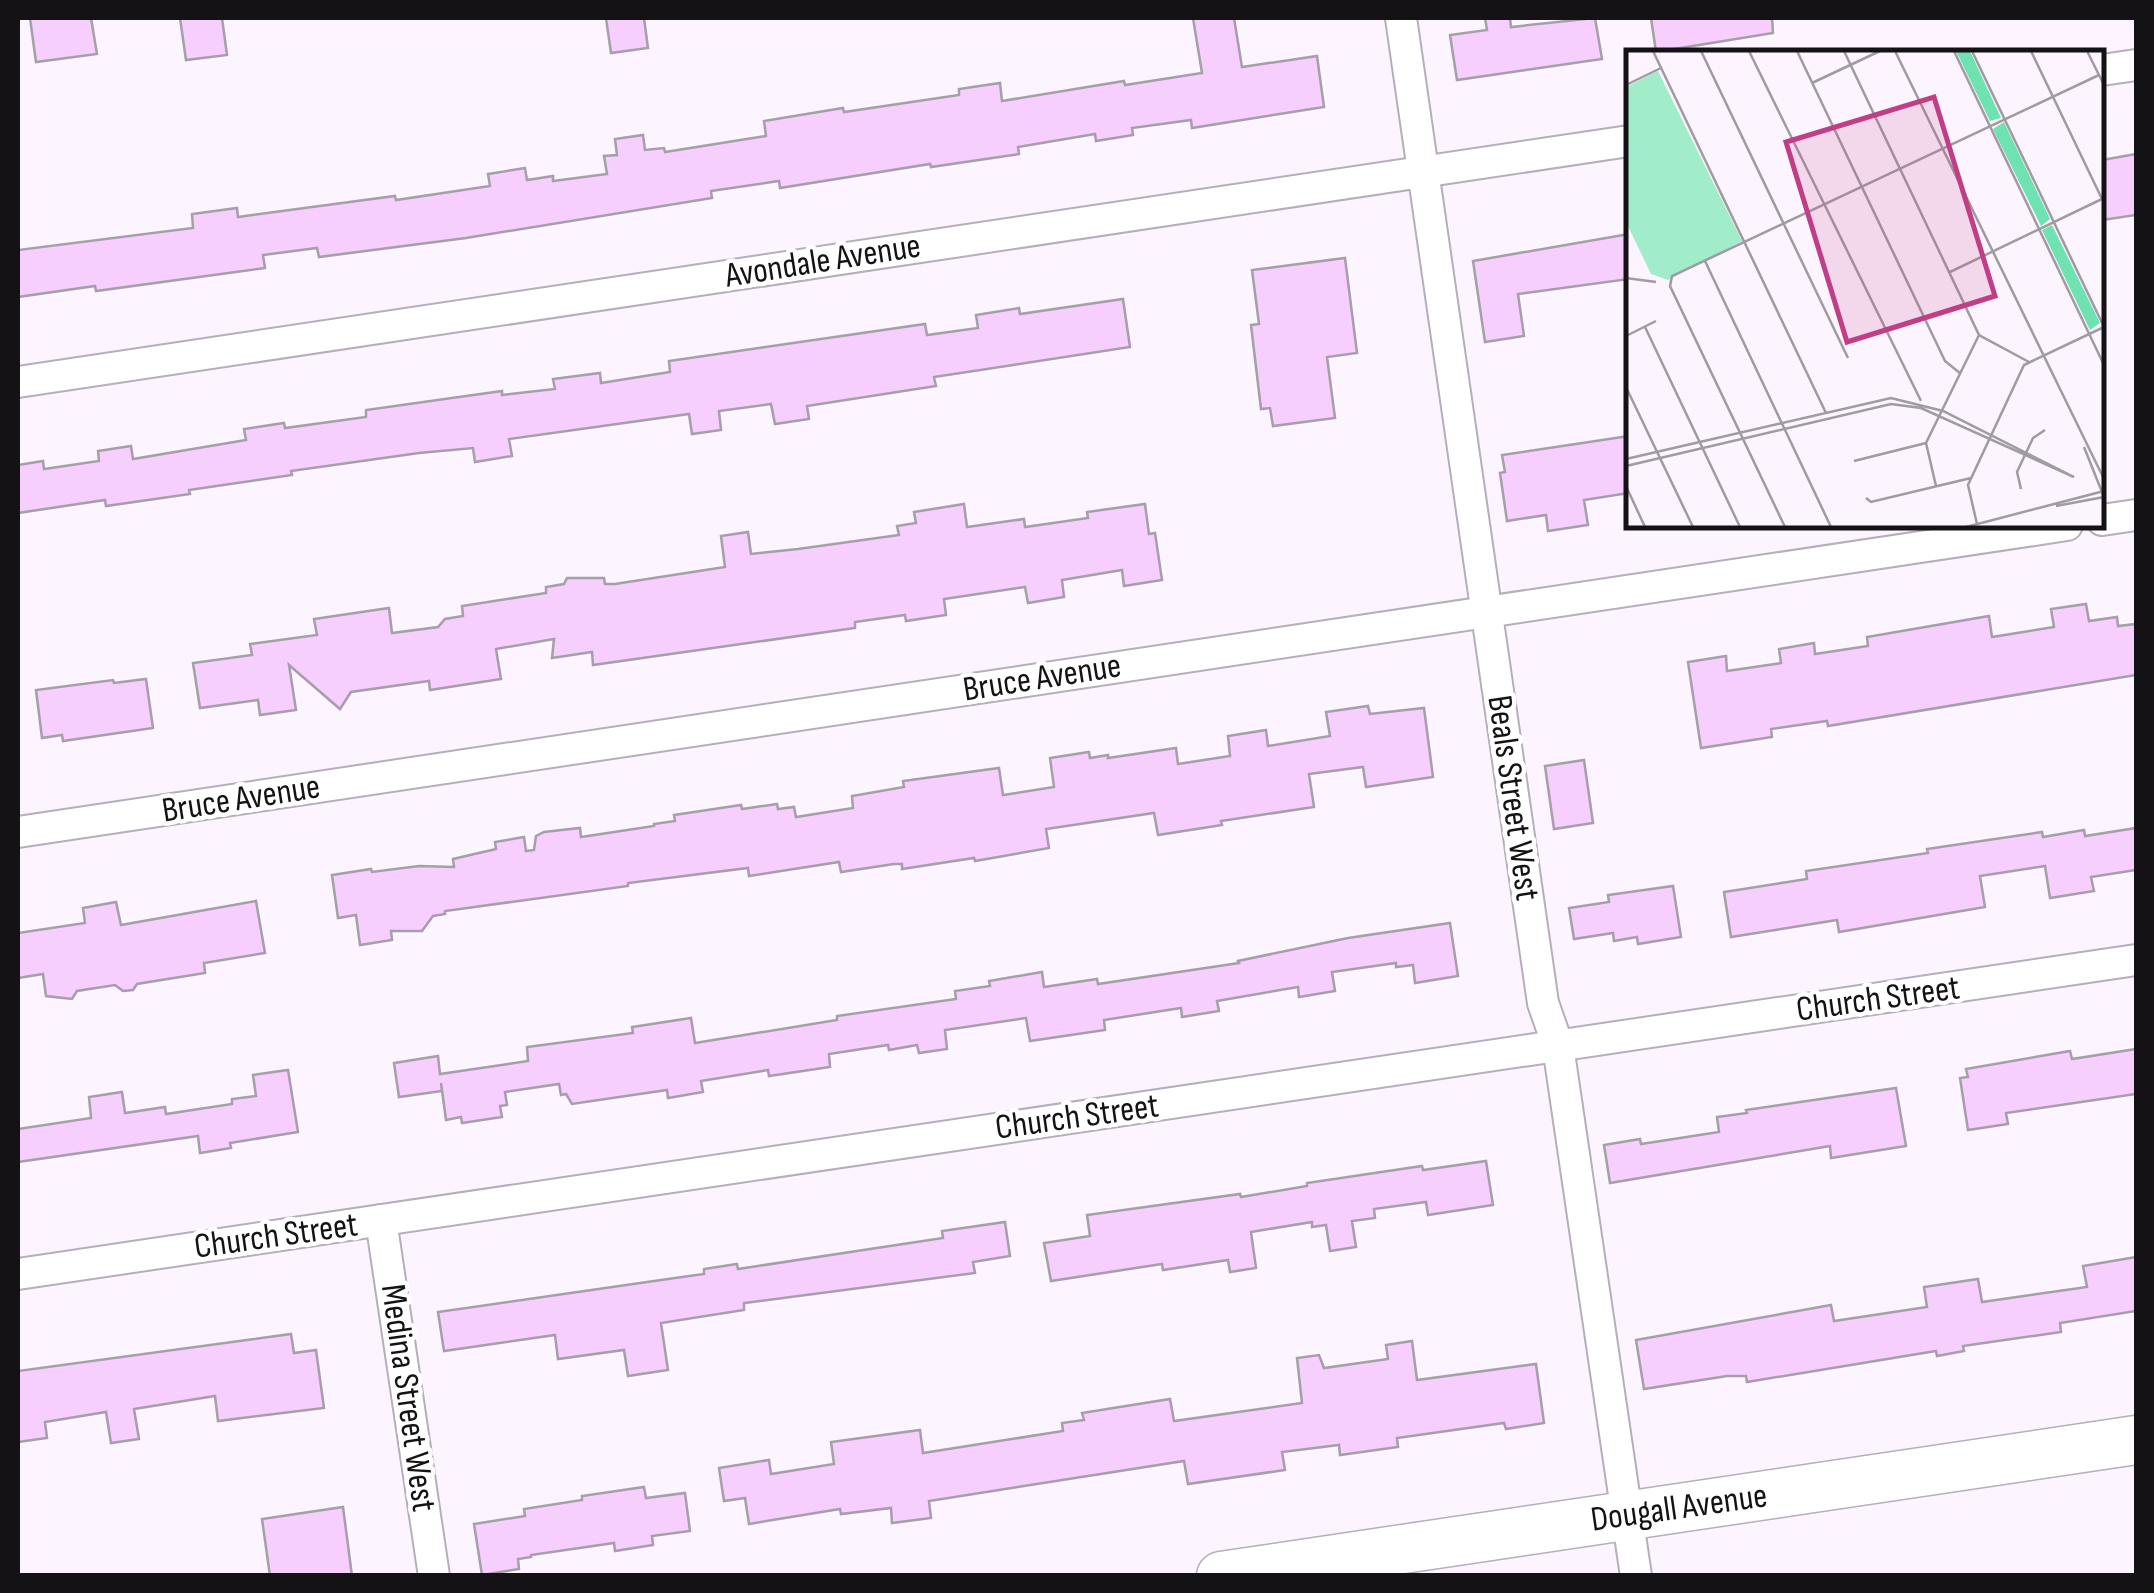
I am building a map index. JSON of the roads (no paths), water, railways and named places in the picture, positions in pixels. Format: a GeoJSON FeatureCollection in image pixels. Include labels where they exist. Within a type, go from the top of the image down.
{"type":"FeatureCollection","features":[{"type":"Feature","properties":{"kind":"main road","name":"Dougall Avenue"},"geometry":{"type":"LineString","coordinates":[[1221,1576],[2136,1440]]}},
{"type":"Feature","properties":{"kind":"street","name":"Beals Street West"},"geometry":{"type":"LineString","coordinates":[[1401,18],[1543,1004],[1558,1046],[1636,1576]]}},
{"type":"Feature","properties":{"kind":"street"},"geometry":{"type":"LineString","coordinates":[[2104,70],[2136,65]]}},
{"type":"Feature","properties":{"kind":"street","name":"Avondale Avenue"},"geometry":{"type":"LineString","coordinates":[[18,382],[1626,141]]}},
{"type":"Feature","properties":{"kind":"street"},"geometry":{"type":"LineString","coordinates":[[2104,520],[2136,514]]}},
{"type":"Feature","properties":{"kind":"street","name":"Bruce Avenue"},"geometry":{"type":"LineString","coordinates":[[18,832],[2047,528]]}},
{"type":"Feature","properties":{"kind":"street","name":"Church Street"},"geometry":{"type":"LineString","coordinates":[[18,1274],[2136,960]]}},
{"type":"Feature","properties":{"kind":"street","name":"Medina Street West"},"geometry":{"type":"LineString","coordinates":[[381,1220],[434,1576]]}}]}
